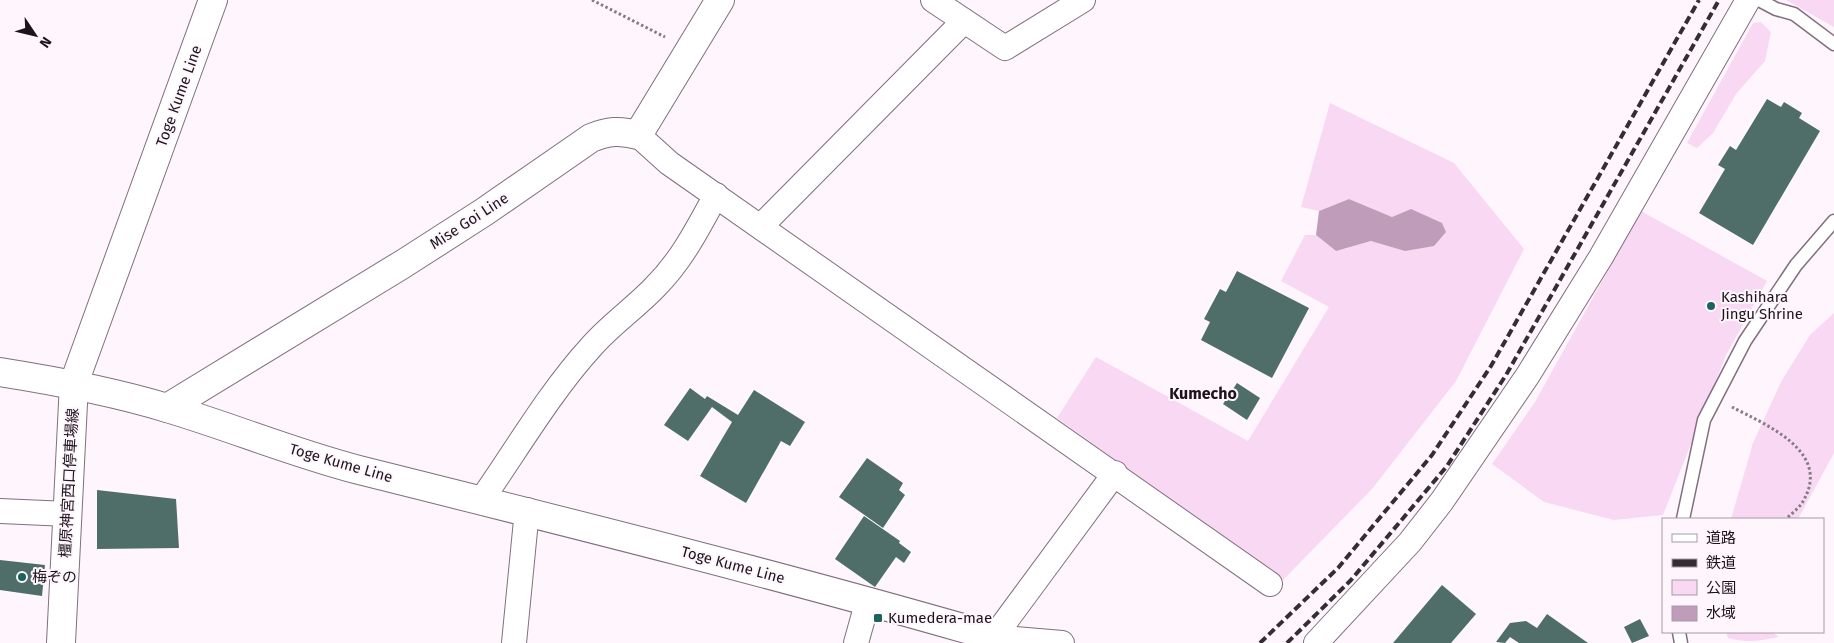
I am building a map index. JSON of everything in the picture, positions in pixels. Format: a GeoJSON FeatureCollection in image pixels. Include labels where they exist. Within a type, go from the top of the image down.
{"type":"FeatureCollection","features":[{"type":"Feature","properties":{"kind":"main road","name":"Toge Kume Line"},"geometry":{"type":"LineString","coordinates":[[214,0],[74,383],[167,408],[356,469],[527,510],[868,600],[999,640]]}},
{"type":"Feature","properties":{"kind":"main road"},"geometry":{"type":"LineString","coordinates":[[638,135],[720,0]]}},
{"type":"Feature","properties":{"kind":"main road","name":"Mise Goi Line"},"geometry":{"type":"LineString","coordinates":[[167,408],[403,264],[484,212],[591,138],[607,132],[624,131],[638,135]]}},
{"type":"Feature","properties":{"kind":"main road"},"geometry":{"type":"LineString","coordinates":[[0,372],[74,383]]}},
{"type":"Feature","properties":{"kind":"main road","name":"橿原神宮西口停車場線"},"geometry":{"type":"LineString","coordinates":[[61,643],[74,383]]}},
{"type":"Feature","properties":{"kind":"street"},"geometry":{"type":"LineString","coordinates":[[933,0],[1005,48],[1083,0]]}},
{"type":"Feature","properties":{"kind":"street"},"geometry":{"type":"LineString","coordinates":[[1316,643],[1410,542],[1442,501],[1528,375],[1601,257],[1748,0]]}},
{"type":"Feature","properties":{"kind":"street"},"geometry":{"type":"LineString","coordinates":[[761,226],[964,21]]}},
{"type":"Feature","properties":{"kind":"street"},"geometry":{"type":"LineString","coordinates":[[638,135],[669,162],[1115,473],[1270,584]]}},
{"type":"Feature","properties":{"kind":"street"},"geometry":{"type":"LineString","coordinates":[[482,499],[568,376],[591,347],[655,288],[672,269],[690,244],[716,195]]}},
{"type":"Feature","properties":{"kind":"street"},"geometry":{"type":"LineString","coordinates":[[999,640],[1115,473]]}},
{"type":"Feature","properties":{"kind":"street"},"geometry":{"type":"LineString","coordinates":[[514,643],[527,510]]}},
{"type":"Feature","properties":{"kind":"street"},"geometry":{"type":"LineString","coordinates":[[0,511],[68,514]]}},
{"type":"Feature","properties":{"kind":"street"},"geometry":{"type":"LineString","coordinates":[[856,643],[868,600]]}},
{"type":"Feature","properties":{"kind":"street"},"geometry":{"type":"LineString","coordinates":[[999,640],[1062,643]]}},
{"type":"Feature","properties":{"kind":"lane"},"geometry":{"type":"LineString","coordinates":[[1759,0],[1776,9],[1794,14],[1834,44]]}},
{"type":"Feature","properties":{"kind":"lane"},"geometry":{"type":"LineString","coordinates":[[1683,518],[1686,496],[1704,420],[1746,341],[1796,265],[1834,221]]}},
{"type":"Feature","properties":{"kind":"path"},"geometry":{"type":"LineString","coordinates":[[592,0],[690,50]]}},
{"type":"Feature","properties":{"kind":"path"},"geometry":{"type":"LineString","coordinates":[[1716,398],[1780,433],[1799,447],[1810,464],[1809,484],[1802,502],[1787,518]]}},
{"type":"Feature","properties":{"kind":"green space"},"geometry":{"type":"Polygon","coordinates":[[[1786,0],[1834,0],[1834,27],[1786,0]]]}},
{"type":"Feature","properties":{"kind":"green space"},"geometry":{"type":"Polygon","coordinates":[[[1761,22],[1771,32],[1765,61],[1736,94],[1713,133],[1697,148],[1687,143],[1753,23],[1761,22]]]}},
{"type":"Feature","properties":{"kind":"green space"},"geometry":{"type":"Polygon","coordinates":[[[1330,103],[1454,163],[1524,249],[1456,381],[1372,489],[1283,580],[1057,418],[1096,357],[1248,441],[1329,307],[1281,281],[1305,235],[1316,235],[1336,251],[1372,241],[1405,251],[1412,209],[1392,217],[1349,199],[1319,211],[1301,207],[1330,103]]]}},
{"type":"Feature","properties":{"kind":"green space"},"geometry":{"type":"Polygon","coordinates":[[[1641,211],[1767,281],[1726,355],[1663,515],[1614,520],[1544,502],[1492,464],[1535,402],[1641,211]]]}},
{"type":"Feature","properties":{"kind":"green space"},"geometry":{"type":"Polygon","coordinates":[[[1834,313],[1834,453],[1799,518],[1731,518],[1753,443],[1781,382],[1810,335],[1834,313]]]}},
{"type":"Feature","properties":{"kind":"green space"},"geometry":{"type":"Polygon","coordinates":[[[1726,633],[1773,633],[1779,637],[1747,641],[1728,638],[1726,633]]]}},
{"type":"Feature","properties":{"kind":"water"},"geometry":{"type":"Polygon","coordinates":[[[1349,199],[1392,217],[1411,209],[1442,223],[1446,232],[1434,246],[1405,251],[1371,241],[1336,251],[1316,235],[1319,211],[1349,199]]]}},
{"type":"Feature","properties":{"kind":"building"},"geometry":{"type":"Polygon","coordinates":[[[1767,99],[1781,107],[1784,102],[1802,113],[1799,118],[1820,131],[1753,245],[1699,213],[1725,169],[1718,165],[1730,146],[1736,150],[1767,99]]]}},
{"type":"Feature","properties":{"kind":"building"},"geometry":{"type":"Polygon","coordinates":[[[1237,271],[1309,308],[1272,378],[1201,340],[1210,322],[1204,319],[1220,289],[1226,292],[1237,271]]]}},
{"type":"Feature","properties":{"kind":"building"},"geometry":{"type":"Polygon","coordinates":[[[1237,383],[1260,398],[1247,420],[1223,404],[1237,383]]]}},
{"type":"Feature","properties":{"kind":"building"},"geometry":{"type":"Polygon","coordinates":[[[690,388],[705,399],[707,396],[738,415],[754,390],[805,422],[790,446],[781,441],[746,503],[700,476],[732,422],[712,407],[688,441],[664,425],[690,388]]]}},
{"type":"Feature","properties":{"kind":"building"},"geometry":{"type":"Polygon","coordinates":[[[867,458],[903,483],[899,490],[905,495],[883,528],[839,497],[867,458]]]}},
{"type":"Feature","properties":{"kind":"building"},"geometry":{"type":"Polygon","coordinates":[[[97,490],[176,499],[179,548],[97,549],[97,490]]]}},
{"type":"Feature","properties":{"kind":"building"},"geometry":{"type":"Polygon","coordinates":[[[864,516],[900,541],[899,543],[911,552],[904,563],[896,557],[875,587],[835,559],[864,516]]]}},
{"type":"Feature","properties":{"kind":"building","name":"梅ぞの"},"geometry":{"type":"Polygon","coordinates":[[[0,560],[45,565],[42,596],[0,590],[0,560]]]}},
{"type":"Feature","properties":{"kind":"building"},"geometry":{"type":"Polygon","coordinates":[[[1442,585],[1476,614],[1451,643],[1393,643],[1442,585]]]}},
{"type":"Feature","properties":{"kind":"building"},"geometry":{"type":"Polygon","coordinates":[[[1547,614],[1588,643],[1519,643],[1510,637],[1505,643],[1496,642],[1510,623],[1526,621],[1537,628],[1547,614]]]}},
{"type":"Feature","properties":{"kind":"building"},"geometry":{"type":"Polygon","coordinates":[[[1640,619],[1649,636],[1632,643],[1624,627],[1640,619]]]}},
{"type":"Feature","properties":{"kind":"railway"},"geometry":{"type":"LineString","coordinates":[[1260,643],[1338,568],[1432,455],[1491,366],[1699,0]]}},
{"type":"Feature","properties":{"kind":"railway"},"geometry":{"type":"LineString","coordinates":[[1287,643],[1351,580],[1447,466],[1506,375],[1719,0]]}},
{"type":"Feature","properties":{"kind":"place","name":"Kashihara Jingu Shrine"},"geometry":{"type":"Point","coordinates":[1711,306]}},
{"type":"Feature","properties":{"kind":"place","name":"梅ぞの"},"geometry":{"type":"Point","coordinates":[22,577]}},
{"type":"Feature","properties":{"kind":"place","name":"Kumedera-mae"},"geometry":{"type":"Point","coordinates":[878,618]}},
{"type":"Feature","properties":{"kind":"district","name":"Kumecho"},"geometry":{"type":"Point","coordinates":[1203,393]}}]}
